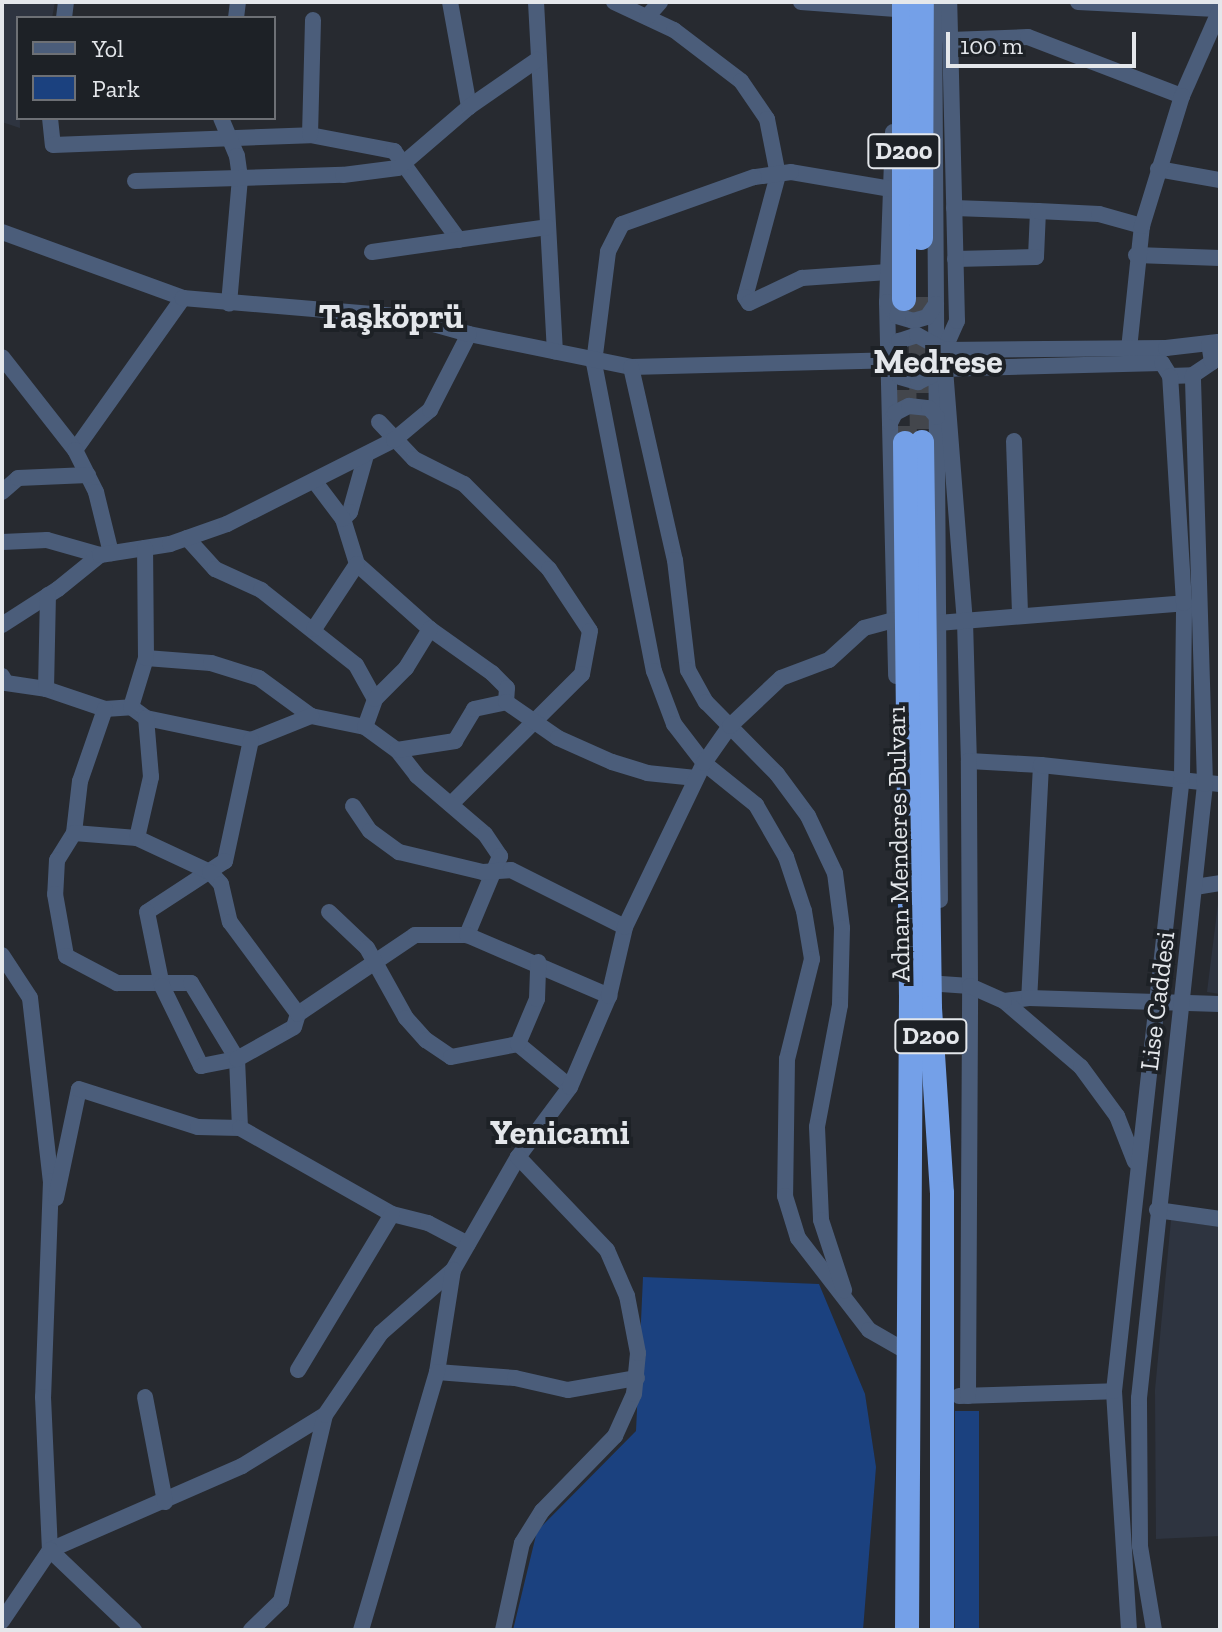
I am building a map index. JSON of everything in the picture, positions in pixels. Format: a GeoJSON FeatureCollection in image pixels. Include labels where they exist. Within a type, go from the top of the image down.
{"type":"FeatureCollection","features":[{"type":"Feature","properties":{"kind":"highway","name":"D200"},"geometry":{"type":"LineString","coordinates":[[912,300],[922,2]]}},
{"type":"Feature","properties":{"kind":"highway","name":"D200"},"geometry":{"type":"LineString","coordinates":[[899,4],[912,300]]}},
{"type":"Feature","properties":{"kind":"highway","name":"Adnan Menderes Bulvarı"},"geometry":{"type":"LineString","coordinates":[[907,1630],[914,442],[930,1008],[942,1193],[942,1630]]}},
{"type":"Feature","properties":{"kind":"street"},"geometry":{"type":"LineString","coordinates":[[450,2],[469,107]]}},
{"type":"Feature","properties":{"kind":"street"},"geometry":{"type":"LineString","coordinates":[[536,2],[555,351]]}},
{"type":"Feature","properties":{"kind":"street"},"geometry":{"type":"LineString","coordinates":[[614,2],[674,30],[741,81],[767,119],[778,175],[745,297],[749,303],[802,278],[888,272]]}},
{"type":"Feature","properties":{"kind":"street"},"geometry":{"type":"LineString","coordinates":[[647,17],[660,2]]}},
{"type":"Feature","properties":{"kind":"street"},"geometry":{"type":"LineString","coordinates":[[801,2],[899,4],[888,272],[912,300],[940,348],[937,417],[942,1193]]}},
{"type":"Feature","properties":{"kind":"street"},"geometry":{"type":"LineString","coordinates":[[908,1245],[890,360],[912,300],[934,2]]}},
{"type":"Feature","properties":{"kind":"street"},"geometry":{"type":"LineString","coordinates":[[940,348],[957,321],[949,2]]}},
{"type":"Feature","properties":{"kind":"street"},"geometry":{"type":"LineString","coordinates":[[1078,2],[1218,10],[1182,96],[1142,226],[1136,255],[1129,349]]}},
{"type":"Feature","properties":{"kind":"street"},"geometry":{"type":"LineString","coordinates":[[310,135],[313,20]]}},
{"type":"Feature","properties":{"kind":"street"},"geometry":{"type":"LineString","coordinates":[[950,40],[1028,37],[1182,96]]}},
{"type":"Feature","properties":{"kind":"street"},"geometry":{"type":"LineString","coordinates":[[135,181],[343,175],[398,168],[469,107],[537,60]]}},
{"type":"Feature","properties":{"kind":"street"},"geometry":{"type":"LineString","coordinates":[[50,120],[53,145],[310,135],[394,151],[405,161],[459,240]]}},
{"type":"Feature","properties":{"kind":"street"},"geometry":{"type":"LineString","coordinates":[[222,120],[240,178],[229,304]]}},
{"type":"Feature","properties":{"kind":"street"},"geometry":{"type":"LineString","coordinates":[[1158,169],[1220,180]]}},
{"type":"Feature","properties":{"kind":"street"},"geometry":{"type":"LineString","coordinates":[[891,189],[791,172],[754,177],[622,224],[608,252],[594,363],[654,671],[674,724],[700,770],[756,805],[786,857],[804,911],[812,959],[787,1059],[785,1196],[798,1238],[869,1330],[909,1353]]}},
{"type":"Feature","properties":{"kind":"street"},"geometry":{"type":"LineString","coordinates":[[954,208],[1099,214],[1142,226]]}},
{"type":"Feature","properties":{"kind":"street"},"geometry":{"type":"LineString","coordinates":[[955,259],[1036,257],[1038,211]]}},
{"type":"Feature","properties":{"kind":"street"},"geometry":{"type":"LineString","coordinates":[[372,252],[547,227]]}},
{"type":"Feature","properties":{"kind":"street"},"geometry":{"type":"LineString","coordinates":[[2,232],[183,298],[408,317],[594,363],[631,367],[890,360],[910,382],[940,371],[1166,362],[1215,343],[1216,362],[1193,375],[1166,362],[1129,349],[940,348],[928,338],[907,336],[890,360]]}},
{"type":"Feature","properties":{"kind":"street"},"geometry":{"type":"LineString","coordinates":[[1136,255],[1220,258]]}},
{"type":"Feature","properties":{"kind":"street"},"geometry":{"type":"LineString","coordinates":[[75,450],[183,298]]}},
{"type":"Feature","properties":{"kind":"street"},"geometry":{"type":"LineString","coordinates":[[2,542],[47,540],[105,554],[145,548],[187,538],[315,482],[394,440],[430,410],[469,334]]}},
{"type":"Feature","properties":{"kind":"street"},"geometry":{"type":"LineString","coordinates":[[2,357],[75,450],[88,475],[105,554]]}},
{"type":"Feature","properties":{"kind":"street","name":"Lise Caddesi"},"geometry":{"type":"LineString","coordinates":[[1129,1630],[1114,1391],[1136,1167],[1160,1005],[1182,776],[1184,603],[1166,362]]}},
{"type":"Feature","properties":{"kind":"street"},"geometry":{"type":"LineString","coordinates":[[631,367],[675,560],[688,670],[706,702],[808,816],[835,873],[842,928],[840,1005],[817,1127],[821,1220],[848,1303]]}},
{"type":"Feature","properties":{"kind":"street"},"geometry":{"type":"LineString","coordinates":[[940,371],[965,621],[969,761],[968,1396]]}},
{"type":"Feature","properties":{"kind":"street","name":"Lise Caddesi"},"geometry":{"type":"LineString","coordinates":[[1154,1630],[1140,1546],[1139,1398],[1157,1210],[1196,882],[1213,784],[1193,375]]}},
{"type":"Feature","properties":{"kind":"street"},"geometry":{"type":"LineString","coordinates":[[890,423],[895,413],[909,406],[929,408],[937,417]]}},
{"type":"Feature","properties":{"kind":"street"},"geometry":{"type":"LineString","coordinates":[[379,422],[414,459],[464,484],[549,569],[590,631],[582,674],[451,804]]}},
{"type":"Feature","properties":{"kind":"street"},"geometry":{"type":"LineString","coordinates":[[1014,441],[1020,615]]}},
{"type":"Feature","properties":{"kind":"street"},"geometry":{"type":"LineString","coordinates":[[343,519],[350,512],[366,455]]}},
{"type":"Feature","properties":{"kind":"street"},"geometry":{"type":"LineString","coordinates":[[2,469],[18,478],[88,475]]}},
{"type":"Feature","properties":{"kind":"street"},"geometry":{"type":"LineString","coordinates":[[2,492],[18,478]]}},
{"type":"Feature","properties":{"kind":"street"},"geometry":{"type":"LineString","coordinates":[[315,482],[343,519],[357,564],[430,629],[492,673],[507,688],[506,702]]}},
{"type":"Feature","properties":{"kind":"street"},"geometry":{"type":"LineString","coordinates":[[1179,516],[1220,513]]}},
{"type":"Feature","properties":{"kind":"street"},"geometry":{"type":"LineString","coordinates":[[187,538],[215,569],[261,590],[314,629],[356,665],[375,699]]}},
{"type":"Feature","properties":{"kind":"street"},"geometry":{"type":"LineString","coordinates":[[131,707],[146,658],[145,548]]}},
{"type":"Feature","properties":{"kind":"street"},"geometry":{"type":"LineString","coordinates":[[3,622],[48,595],[105,554]]}},
{"type":"Feature","properties":{"kind":"street"},"geometry":{"type":"LineString","coordinates":[[314,629],[357,564]]}},
{"type":"Feature","properties":{"kind":"street"},"geometry":{"type":"LineString","coordinates":[[46,689],[48,595]]}},
{"type":"Feature","properties":{"kind":"street"},"geometry":{"type":"LineString","coordinates":[[938,623],[1184,603]]}},
{"type":"Feature","properties":{"kind":"street"},"geometry":{"type":"LineString","coordinates":[[251,1630],[281,1601],[325,1415],[381,1333],[453,1270],[518,1157],[570,1087],[609,996],[625,927],[700,770],[730,726],[781,678],[829,660],[864,628],[894,620]]}},
{"type":"Feature","properties":{"kind":"street"},"geometry":{"type":"LineString","coordinates":[[365,727],[375,699],[406,668],[430,629]]}},
{"type":"Feature","properties":{"kind":"street"},"geometry":{"type":"LineString","coordinates":[[146,658],[211,663],[259,678],[311,716],[365,727],[397,750],[417,776],[485,834],[500,856],[497,871],[467,935]]}},
{"type":"Feature","properties":{"kind":"street"},"geometry":{"type":"LineString","coordinates":[[2,676],[6,683],[46,689],[105,709],[131,707],[146,718],[251,740],[311,716]]}},
{"type":"Feature","properties":{"kind":"street"},"geometry":{"type":"LineString","coordinates":[[397,750],[455,741],[474,709],[506,702],[558,738],[612,762],[647,773],[700,770]]}},
{"type":"Feature","properties":{"kind":"street"},"geometry":{"type":"LineString","coordinates":[[105,709],[80,781],[74,833],[57,860],[55,894],[66,956],[117,983],[162,986],[191,983],[237,1059],[240,1128]]}},
{"type":"Feature","properties":{"kind":"street"},"geometry":{"type":"LineString","coordinates":[[137,838],[151,777],[146,718]]}},
{"type":"Feature","properties":{"kind":"street"},"geometry":{"type":"LineString","coordinates":[[251,740],[225,861],[147,912],[162,986],[201,1066],[237,1059],[294,1027],[298,1014],[377,962],[398,942],[415,935],[467,935],[538,962],[609,996]]}},
{"type":"Feature","properties":{"kind":"street"},"geometry":{"type":"LineString","coordinates":[[969,761],[1182,776],[1213,784]]}},
{"type":"Feature","properties":{"kind":"street"},"geometry":{"type":"LineString","coordinates":[[1029,998],[1041,765]]}},
{"type":"Feature","properties":{"kind":"street"},"geometry":{"type":"LineString","coordinates":[[353,806],[370,831],[399,852],[436,864],[511,870],[625,927]]}},
{"type":"Feature","properties":{"kind":"street"},"geometry":{"type":"LineString","coordinates":[[74,833],[137,838],[210,872],[221,884],[230,922],[298,1014]]}},
{"type":"Feature","properties":{"kind":"street"},"geometry":{"type":"LineString","coordinates":[[1196,882],[1220,874]]}},
{"type":"Feature","properties":{"kind":"street"},"geometry":{"type":"LineString","coordinates":[[1196,882],[1220,883]]}},
{"type":"Feature","properties":{"kind":"street"},"geometry":{"type":"LineString","coordinates":[[329,912],[377,962],[406,1018],[451,1057],[518,1044]]}},
{"type":"Feature","properties":{"kind":"street"},"geometry":{"type":"LineString","coordinates":[[2,955],[30,998],[51,1181],[43,1397],[50,1550],[134,1630]]}},
{"type":"Feature","properties":{"kind":"street"},"geometry":{"type":"LineString","coordinates":[[518,1044],[537,999],[538,962]]}},
{"type":"Feature","properties":{"kind":"street"},"geometry":{"type":"LineString","coordinates":[[941,984],[970,986],[1004,1001],[1081,1067],[1117,1116],[1136,1167]]}},
{"type":"Feature","properties":{"kind":"street"},"geometry":{"type":"LineString","coordinates":[[1004,1001],[1029,998],[1160,1005],[1183,1001],[1220,1004]]}},
{"type":"Feature","properties":{"kind":"street"},"geometry":{"type":"LineString","coordinates":[[518,1044],[570,1087]]}},
{"type":"Feature","properties":{"kind":"street"},"geometry":{"type":"LineString","coordinates":[[49,1219],[62,1183],[79,1089],[198,1127],[240,1128],[392,1214],[428,1223],[468,1244]]}},
{"type":"Feature","properties":{"kind":"street"},"geometry":{"type":"LineString","coordinates":[[503,1630],[522,1543],[542,1511],[615,1436],[637,1378],[634,1325],[607,1250],[518,1157]]}},
{"type":"Feature","properties":{"kind":"street"},"geometry":{"type":"LineString","coordinates":[[1157,1210],[1220,1219]]}},
{"type":"Feature","properties":{"kind":"street"},"geometry":{"type":"LineString","coordinates":[[298,1370],[392,1214]]}},
{"type":"Feature","properties":{"kind":"street"},"geometry":{"type":"LineString","coordinates":[[361,1630],[437,1372],[453,1270]]}},
{"type":"Feature","properties":{"kind":"street"},"geometry":{"type":"LineString","coordinates":[[437,1372],[515,1378],[568,1390],[637,1378]]}},
{"type":"Feature","properties":{"kind":"street"},"geometry":{"type":"LineString","coordinates":[[942,1396],[1114,1391]]}},
{"type":"Feature","properties":{"kind":"street"},"geometry":{"type":"LineString","coordinates":[[145,1397],[165,1502]]}},
{"type":"Feature","properties":{"kind":"street"},"geometry":{"type":"LineString","coordinates":[[2,1621],[50,1550],[242,1466],[325,1415]]}},
{"type":"Feature","properties":{"kind":"shaded area"},"geometry":{"type":"Polygon","coordinates":[[[2,2],[55,2],[52,16],[16,16],[16,120],[20,120],[20,128],[2,122],[2,2]]]}},
{"type":"Feature","properties":{"kind":"shaded area"},"geometry":{"type":"Polygon","coordinates":[[[1220,888],[1220,994],[1207,992],[1220,888]]]}},
{"type":"Feature","properties":{"kind":"shaded area"},"geometry":{"type":"Polygon","coordinates":[[[1171,1220],[1220,1227],[1220,1536],[1156,1539],[1155,1390],[1171,1220]]]}},
{"type":"Feature","properties":{"kind":"green space"},"geometry":{"type":"Polygon","coordinates":[[[643,1277],[819,1284],[865,1394],[876,1467],[863,1630],[513,1630],[537,1531],[636,1431],[643,1277]]]}},
{"type":"Feature","properties":{"kind":"green space"},"geometry":{"type":"Polygon","coordinates":[[[955,1411],[979,1411],[979,1630],[955,1630],[955,1411]]]}},
{"type":"Feature","properties":{"kind":"tunnel"},"geometry":{"type":"LineString","coordinates":[[920,297],[922,442]]}},
{"type":"Feature","properties":{"kind":"tunnel"},"geometry":{"type":"LineString","coordinates":[[904,354],[905,443]]}},
{"type":"Feature","properties":{"kind":"district","name":"Taşköprü"},"geometry":{"type":"Point","coordinates":[391,317]}},
{"type":"Feature","properties":{"kind":"district","name":"Medrese"},"geometry":{"type":"Point","coordinates":[938,362]}},
{"type":"Feature","properties":{"kind":"district","name":"Yenicami"},"geometry":{"type":"Point","coordinates":[560,1133]}}]}
